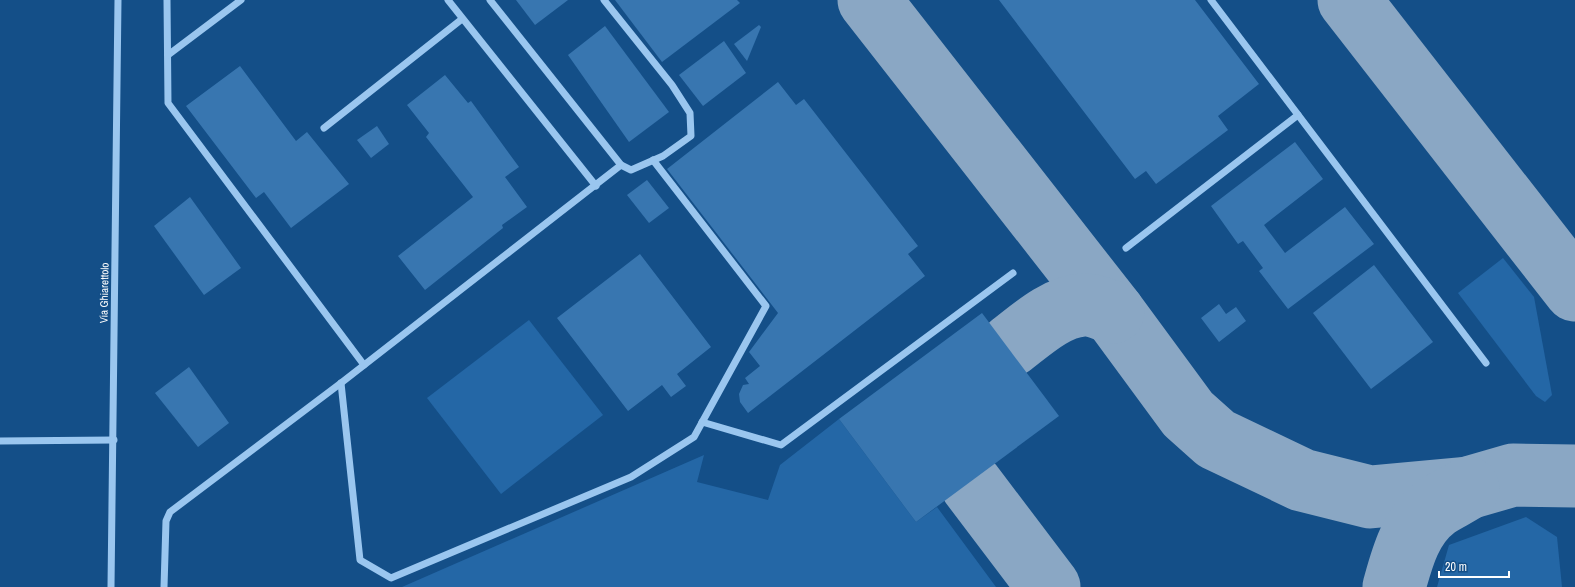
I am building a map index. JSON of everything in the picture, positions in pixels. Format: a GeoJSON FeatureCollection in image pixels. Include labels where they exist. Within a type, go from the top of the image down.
{"type":"FeatureCollection","features":[{"type":"Feature","properties":{"kind":"street","name":"Via Ghiarettolo"},"geometry":{"type":"LineString","coordinates":[[111,587],[114,440],[118,0]]}},
{"type":"Feature","properties":{"kind":"street"},"geometry":{"type":"LineString","coordinates":[[167,0],[168,103],[364,365]]}},
{"type":"Feature","properties":{"kind":"street"},"geometry":{"type":"LineString","coordinates":[[168,55],[242,0]]}},
{"type":"Feature","properties":{"kind":"street"},"geometry":{"type":"LineString","coordinates":[[448,0],[596,186]]}},
{"type":"Feature","properties":{"kind":"street"},"geometry":{"type":"LineString","coordinates":[[490,0],[621,165],[631,170],[663,156],[691,136],[690,113],[672,85],[604,0]]}},
{"type":"Feature","properties":{"kind":"street"},"geometry":{"type":"LineString","coordinates":[[1211,0],[1486,363]]}},
{"type":"Feature","properties":{"kind":"street"},"geometry":{"type":"LineString","coordinates":[[324,128],[462,18]]}},
{"type":"Feature","properties":{"kind":"street"},"geometry":{"type":"LineString","coordinates":[[1126,248],[1298,115]]}},
{"type":"Feature","properties":{"kind":"street"},"geometry":{"type":"LineString","coordinates":[[341,383],[360,560],[391,578],[631,477],[694,438],[766,306],[653,160]]}},
{"type":"Feature","properties":{"kind":"street"},"geometry":{"type":"LineString","coordinates":[[164,587],[166,521],[170,512],[341,383],[596,186],[621,165]]}},
{"type":"Feature","properties":{"kind":"street"},"geometry":{"type":"LineString","coordinates":[[702,422],[781,445],[1013,273]]}},
{"type":"Feature","properties":{"kind":"street"},"geometry":{"type":"LineString","coordinates":[[0,441],[114,440]]}},
{"type":"Feature","properties":{"kind":"shaded area"},"geometry":{"type":"Polygon","coordinates":[[[1503,258],[1534,297],[1552,395],[1545,402],[1536,396],[1458,293],[1503,258]]]}},
{"type":"Feature","properties":{"kind":"shaded area"},"geometry":{"type":"Polygon","coordinates":[[[529,320],[603,415],[501,494],[427,398],[529,320]]]}},
{"type":"Feature","properties":{"kind":"shaded area"},"geometry":{"type":"Polygon","coordinates":[[[839,419],[916,522],[937,507],[996,587],[402,587],[704,455],[697,482],[768,500],[780,465],[839,419]]]}},
{"type":"Feature","properties":{"kind":"shaded area"},"geometry":{"type":"Polygon","coordinates":[[[1526,517],[1557,537],[1562,587],[1437,587],[1449,545],[1526,517]]]}},
{"type":"Feature","properties":{"kind":"building"},"geometry":{"type":"Polygon","coordinates":[[[516,0],[568,0],[535,25],[516,0]]]}},
{"type":"Feature","properties":{"kind":"building"},"geometry":{"type":"Polygon","coordinates":[[[615,0],[737,0],[740,3],[662,62],[615,0]]]}},
{"type":"Feature","properties":{"kind":"building"},"geometry":{"type":"Polygon","coordinates":[[[999,0],[1195,0],[1259,84],[1218,116],[1228,130],[1156,184],[1146,171],[1135,179],[999,0]]]}},
{"type":"Feature","properties":{"kind":"building"},"geometry":{"type":"Polygon","coordinates":[[[759,25],[761,27],[747,61],[734,44],[759,25]]]}},
{"type":"Feature","properties":{"kind":"building"},"geometry":{"type":"Polygon","coordinates":[[[605,26],[669,112],[629,142],[568,55],[605,26]]]}},
{"type":"Feature","properties":{"kind":"building"},"geometry":{"type":"Polygon","coordinates":[[[724,41],[746,73],[703,106],[679,75],[724,41]]]}},
{"type":"Feature","properties":{"kind":"building"},"geometry":{"type":"Polygon","coordinates":[[[240,66],[296,141],[307,132],[349,184],[291,228],[264,192],[256,198],[186,106],[240,66]]]}},
{"type":"Feature","properties":{"kind":"building"},"geometry":{"type":"Polygon","coordinates":[[[445,75],[468,103],[471,101],[519,167],[505,177],[527,207],[502,225],[503,228],[425,290],[398,256],[473,197],[426,137],[429,133],[407,105],[445,75]]]}},
{"type":"Feature","properties":{"kind":"building"},"geometry":{"type":"Polygon","coordinates":[[[778,82],[796,105],[804,99],[918,246],[908,254],[925,276],[748,413],[740,402],[739,394],[743,385],[749,384],[745,378],[760,366],[749,352],[778,313],[667,169],[778,82]]]}},
{"type":"Feature","properties":{"kind":"building"},"geometry":{"type":"Polygon","coordinates":[[[377,126],[389,144],[371,158],[357,140],[377,126]]]}},
{"type":"Feature","properties":{"kind":"building"},"geometry":{"type":"Polygon","coordinates":[[[1295,142],[1323,179],[1264,225],[1285,253],[1345,207],[1374,244],[1288,309],[1259,271],[1263,268],[1243,241],[1238,244],[1211,206],[1295,142]]]}},
{"type":"Feature","properties":{"kind":"building"},"geometry":{"type":"Polygon","coordinates":[[[647,180],[669,208],[649,223],[627,195],[647,180]]]}},
{"type":"Feature","properties":{"kind":"building"},"geometry":{"type":"Polygon","coordinates":[[[190,197],[241,268],[204,295],[154,226],[190,197]]]}},
{"type":"Feature","properties":{"kind":"building"},"geometry":{"type":"Polygon","coordinates":[[[640,254],[711,347],[677,374],[686,386],[671,397],[662,385],[628,411],[557,318],[640,254]]]}},
{"type":"Feature","properties":{"kind":"building"},"geometry":{"type":"Polygon","coordinates":[[[1374,265],[1433,342],[1371,389],[1313,313],[1374,265]]]}},
{"type":"Feature","properties":{"kind":"building"},"geometry":{"type":"Polygon","coordinates":[[[1219,304],[1226,314],[1236,307],[1246,321],[1219,342],[1201,318],[1219,304]]]}},
{"type":"Feature","properties":{"kind":"building"},"geometry":{"type":"Polygon","coordinates":[[[982,313],[1059,416],[916,522],[839,419],[982,313]]]}},
{"type":"Feature","properties":{"kind":"building"},"geometry":{"type":"Polygon","coordinates":[[[189,367],[229,423],[198,447],[155,393],[189,367]]]}},
{"type":"Feature","properties":{"kind":"taxiway"},"geometry":{"type":"LineString","coordinates":[[869,0],[1113,312],[1188,414],[1216,439],[1302,480],[1370,497],[1468,488],[1513,475],[1575,476]]}},
{"type":"Feature","properties":{"kind":"taxiway"},"geometry":{"type":"LineString","coordinates":[[1349,0],[1575,290]]}},
{"type":"Feature","properties":{"kind":"taxiway"},"geometry":{"type":"LineString","coordinates":[[1010,346],[1044,320],[1063,310],[1083,305],[1090,305],[1113,312]]}},
{"type":"Feature","properties":{"kind":"taxiway"},"geometry":{"type":"LineString","coordinates":[[971,484],[1049,587]]}},
{"type":"Feature","properties":{"kind":"taxiway"},"geometry":{"type":"LineString","coordinates":[[1394,587],[1408,543],[1420,523],[1436,507],[1468,488]]}}]}
